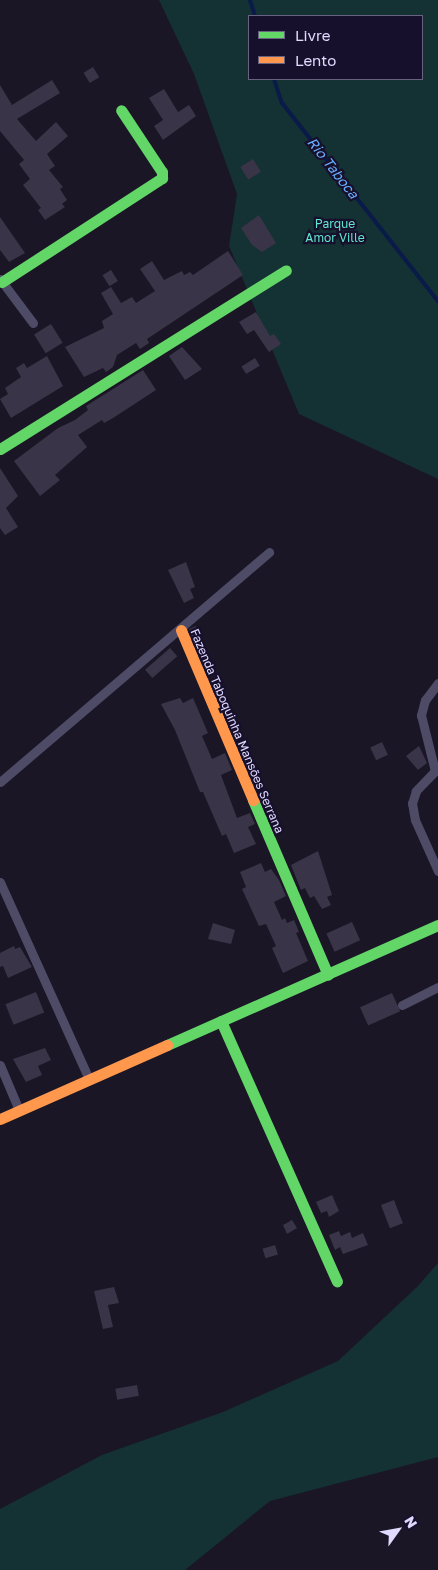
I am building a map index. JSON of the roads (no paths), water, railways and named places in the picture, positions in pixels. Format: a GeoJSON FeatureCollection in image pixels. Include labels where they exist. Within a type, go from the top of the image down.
{"type":"FeatureCollection","features":[{"type":"Feature","properties":{"kind":"street"},"geometry":{"type":"LineString","coordinates":[[33,323],[1,281],[162,178],[162,172],[120,110]]}},
{"type":"Feature","properties":{"kind":"street"},"geometry":{"type":"LineString","coordinates":[[0,449],[286,270]]}},
{"type":"Feature","properties":{"kind":"street"},"geometry":{"type":"LineString","coordinates":[[181,630],[269,552]]}},
{"type":"Feature","properties":{"kind":"street","name":"Fazenda Taboquinha Mansões Serrana"},"geometry":{"type":"LineString","coordinates":[[0,782],[181,630],[328,975]]}},
{"type":"Feature","properties":{"kind":"street"},"geometry":{"type":"LineString","coordinates":[[438,684],[425,700],[422,716],[435,771],[416,791],[412,803],[415,820],[438,871]]}},
{"type":"Feature","properties":{"kind":"street"},"geometry":{"type":"LineString","coordinates":[[0,882],[89,1079]]}},
{"type":"Feature","properties":{"kind":"street"},"geometry":{"type":"LineString","coordinates":[[0,1119],[438,925]]}},
{"type":"Feature","properties":{"kind":"street"},"geometry":{"type":"LineString","coordinates":[[402,1005],[438,987]]}},
{"type":"Feature","properties":{"kind":"street"},"geometry":{"type":"LineString","coordinates":[[221,1021],[337,1281]]}},
{"type":"Feature","properties":{"kind":"street"},"geometry":{"type":"LineString","coordinates":[[0,1065],[19,1110]]}},
{"type":"Feature","properties":{"kind":"waterway","name":"Rio Taboca"},"geometry":{"type":"LineString","coordinates":[[250,0],[255,15]]}},
{"type":"Feature","properties":{"kind":"waterway","name":"Rio Taboca"},"geometry":{"type":"LineString","coordinates":[[274,80],[282,103],[438,301]]}},
{"type":"Feature","properties":{"kind":"park label","name":"Parque Amor Ville"},"geometry":{"type":"Point","coordinates":[335,231]}}]}
